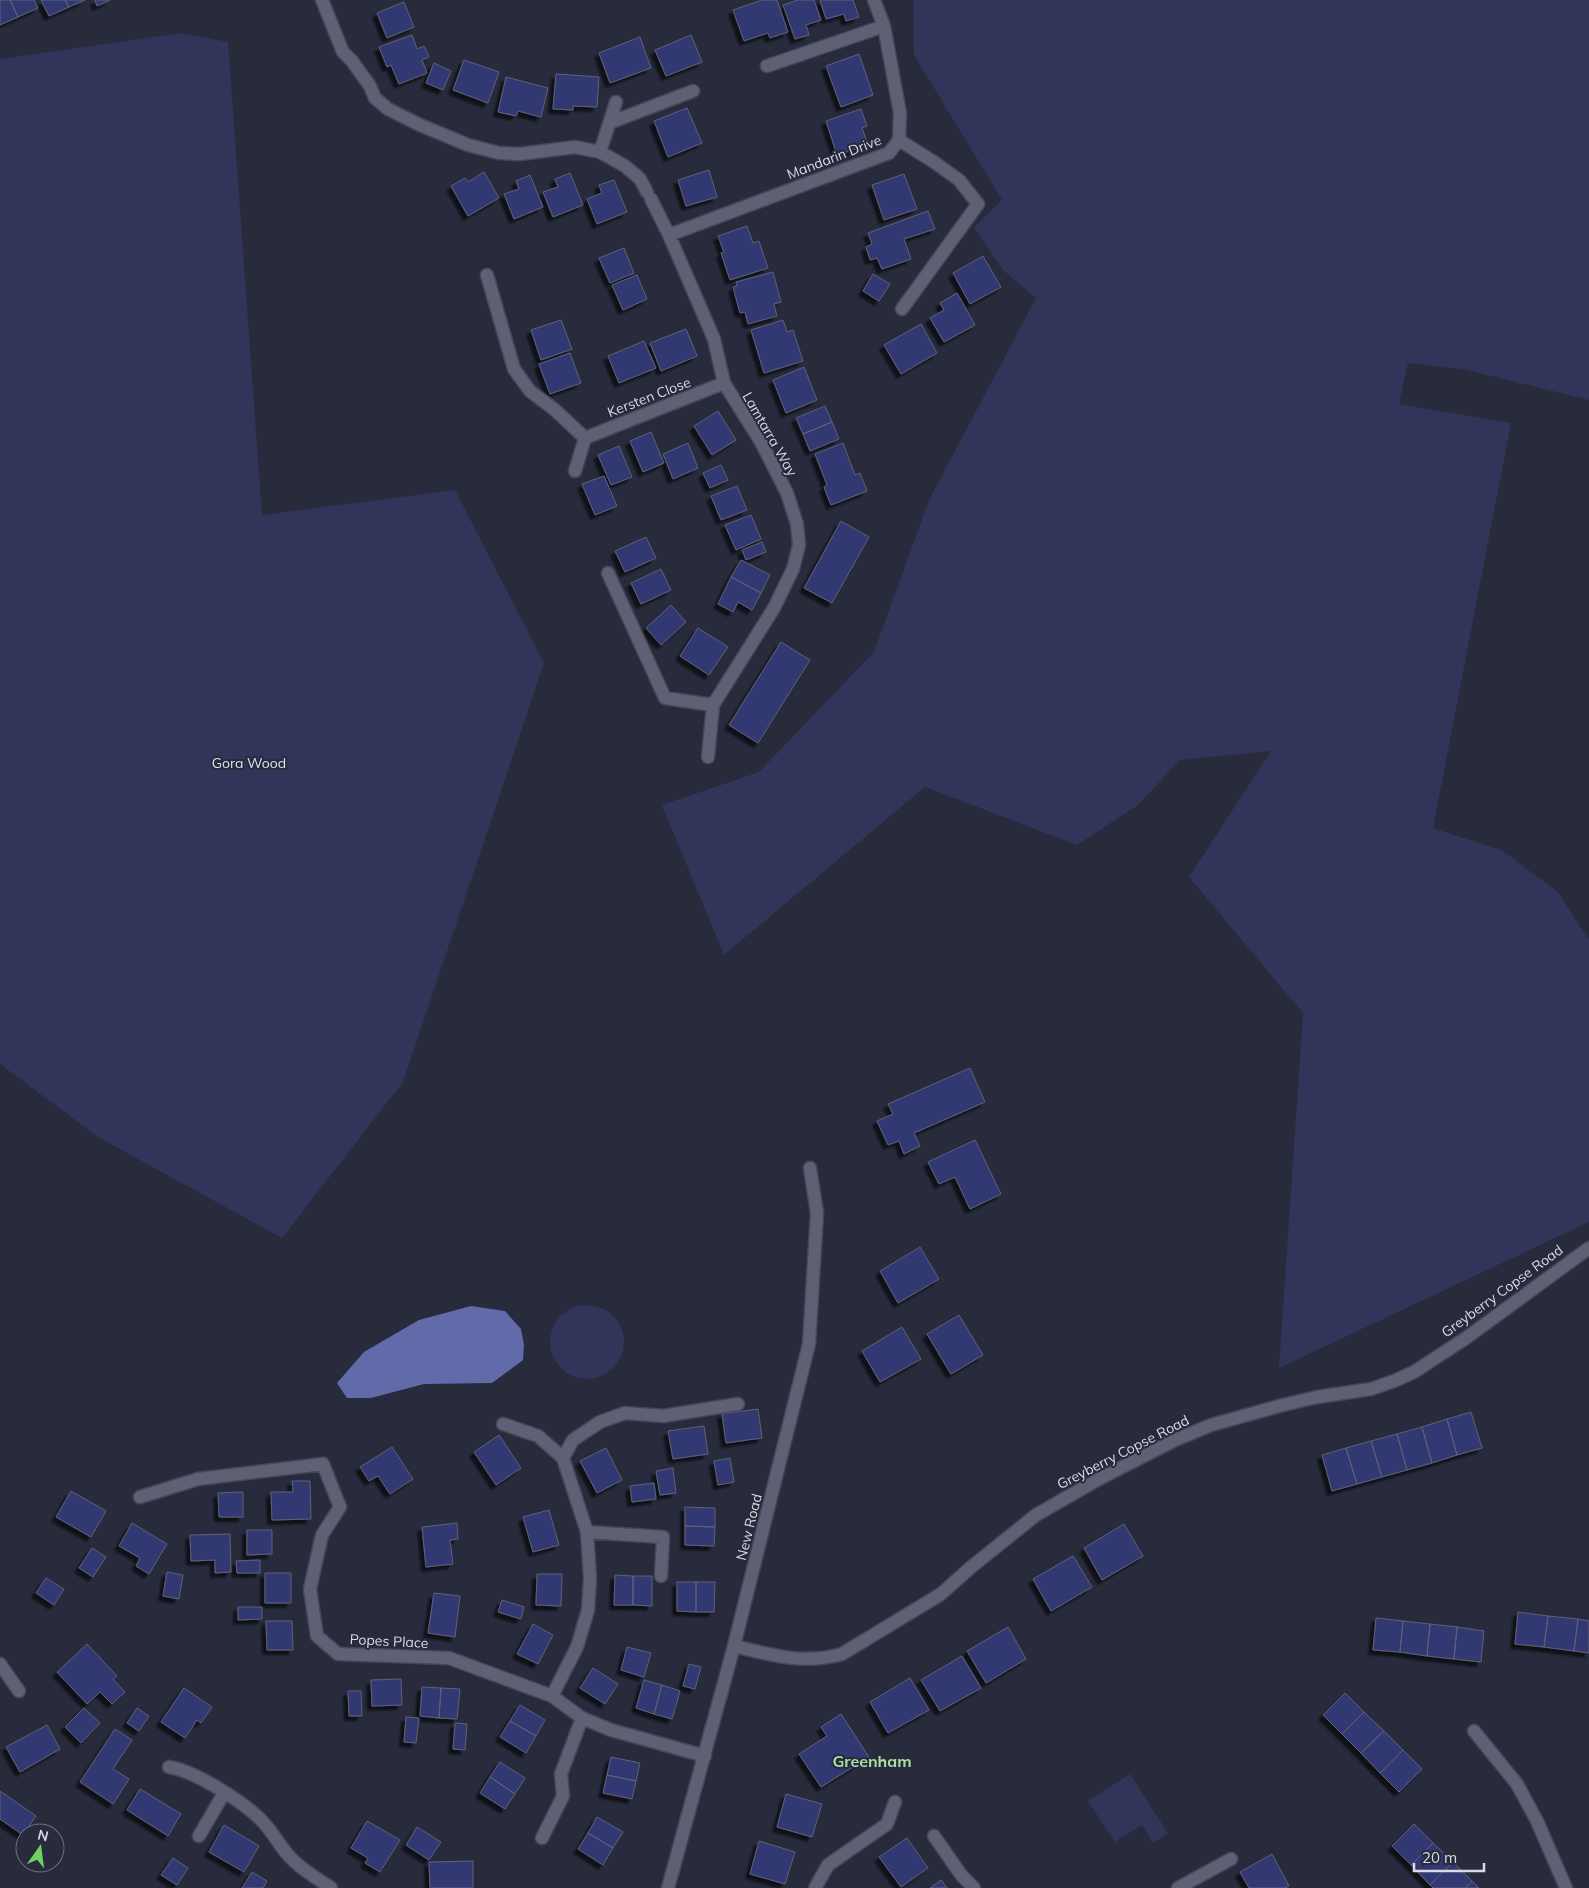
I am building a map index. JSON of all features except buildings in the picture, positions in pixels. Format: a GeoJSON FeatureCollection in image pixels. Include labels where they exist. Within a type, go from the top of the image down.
{"type":"FeatureCollection","features":[{"type":"Feature","properties":{"kind":"street","name":"Lamtarra Way"},"geometry":{"type":"LineString","coordinates":[[322,0],[343,52],[370,86],[376,98],[388,109],[468,145],[499,153],[520,154],[575,147],[600,152],[625,166],[640,179],[669,235],[714,340],[724,383],[760,442],[787,493],[797,524],[799,546],[793,569],[774,608],[713,705],[708,757]]}},
{"type":"Feature","properties":{"kind":"street","name":"Mandarin Drive"},"geometry":{"type":"LineString","coordinates":[[669,235],[890,153],[899,140],[900,113],[884,26],[874,0]]}},
{"type":"Feature","properties":{"kind":"street"},"geometry":{"type":"LineString","coordinates":[[767,66],[884,26]]}},
{"type":"Feature","properties":{"kind":"street"},"geometry":{"type":"LineString","coordinates":[[609,123],[693,92]]}},
{"type":"Feature","properties":{"kind":"street"},"geometry":{"type":"LineString","coordinates":[[600,152],[616,102]]}},
{"type":"Feature","properties":{"kind":"street"},"geometry":{"type":"LineString","coordinates":[[899,140],[958,180],[978,204],[902,309]]}},
{"type":"Feature","properties":{"kind":"street"},"geometry":{"type":"LineString","coordinates":[[487,275],[514,369],[530,391],[585,438],[575,471]]}},
{"type":"Feature","properties":{"kind":"street","name":"Kersten Close"},"geometry":{"type":"LineString","coordinates":[[585,438],[724,383]]}},
{"type":"Feature","properties":{"kind":"street"},"geometry":{"type":"LineString","coordinates":[[608,573],[665,698],[713,705]]}},
{"type":"Feature","properties":{"kind":"street","name":"New Road"},"geometry":{"type":"LineString","coordinates":[[668,1888],[734,1646],[810,1344],[817,1213],[810,1168]]}},
{"type":"Feature","properties":{"kind":"street","name":"Greyberry Copse Road"},"geometry":{"type":"LineString","coordinates":[[734,1646],[797,1659],[825,1659],[842,1654],[941,1594],[1036,1515],[1097,1480],[1176,1440],[1211,1425],[1283,1404],[1371,1389],[1414,1372],[1466,1338],[1589,1248]]}},
{"type":"Feature","properties":{"kind":"street"},"geometry":{"type":"LineString","coordinates":[[563,1458],[573,1440],[600,1422],[625,1414],[664,1416],[738,1404]]}},
{"type":"Feature","properties":{"kind":"street"},"geometry":{"type":"LineString","coordinates":[[503,1424],[538,1436],[563,1458],[587,1532],[590,1578],[588,1610],[577,1648],[552,1696]]}},
{"type":"Feature","properties":{"kind":"street","name":"Popes Place"},"geometry":{"type":"LineString","coordinates":[[140,1497],[198,1479],[323,1464],[340,1507],[322,1535],[310,1589],[318,1636],[338,1654],[449,1658],[552,1696],[582,1718],[611,1730],[705,1756]]}},
{"type":"Feature","properties":{"kind":"street"},"geometry":{"type":"LineString","coordinates":[[587,1532],[663,1537],[661,1576]]}},
{"type":"Feature","properties":{"kind":"street"},"geometry":{"type":"LineString","coordinates":[[0,1664],[19,1691]]}},
{"type":"Feature","properties":{"kind":"street"},"geometry":{"type":"LineString","coordinates":[[542,1838],[563,1796],[561,1774],[582,1718]]}},
{"type":"Feature","properties":{"kind":"street"},"geometry":{"type":"LineString","coordinates":[[1474,1731],[1517,1784],[1537,1821],[1566,1888]]}},
{"type":"Feature","properties":{"kind":"street"},"geometry":{"type":"LineString","coordinates":[[169,1767],[178,1768],[192,1775],[244,1805],[263,1822],[291,1859],[331,1888]]}},
{"type":"Feature","properties":{"kind":"street"},"geometry":{"type":"LineString","coordinates":[[199,1836],[224,1793]]}},
{"type":"Feature","properties":{"kind":"street"},"geometry":{"type":"LineString","coordinates":[[815,1888],[828,1864],[887,1824],[895,1802]]}},
{"type":"Feature","properties":{"kind":"street"},"geometry":{"type":"LineString","coordinates":[[934,1836],[962,1876],[974,1888]]}},
{"type":"Feature","properties":{"kind":"street"},"geometry":{"type":"LineString","coordinates":[[1178,1888],[1199,1884],[1231,1859]]}},
{"type":"Feature","properties":{"kind":"green space"},"geometry":{"type":"Polygon","coordinates":[[[913,0],[1589,0],[1589,400],[1463,369],[1408,363],[1399,404],[1511,423],[1433,828],[1503,851],[1558,892],[1589,940],[1589,1222],[1279,1368],[1303,1013],[1189,877],[1271,751],[1180,760],[1138,805],[1077,845],[925,787],[724,955],[662,805],[759,772],[874,652],[930,498],[1036,298],[1004,271],[974,228],[1002,200],[914,55],[913,0]]]}},
{"type":"Feature","properties":{"kind":"green space","name":"Gora Wood"},"geometry":{"type":"Polygon","coordinates":[[[181,33],[228,42],[262,515],[455,490],[544,663],[403,1082],[282,1238],[98,1137],[0,1064],[0,59],[181,33]]]}},
{"type":"Feature","properties":{"kind":"green space"},"geometry":{"type":"Polygon","coordinates":[[[587,1305],[601,1308],[613,1316],[621,1328],[624,1342],[621,1356],[613,1368],[601,1376],[587,1379],[573,1376],[561,1368],[553,1356],[550,1342],[553,1328],[561,1316],[573,1308],[587,1305]]]}},
{"type":"Feature","properties":{"kind":"green space"},"geometry":{"type":"Polygon","coordinates":[[[1130,1774],[1168,1833],[1153,1843],[1142,1825],[1115,1842],[1088,1801],[1130,1774]]]}},
{"type":"Feature","properties":{"kind":"shaded area"},"geometry":{"type":"Polygon","coordinates":[[[471,1306],[505,1311],[521,1329],[524,1345],[523,1360],[492,1383],[424,1384],[371,1398],[347,1398],[337,1383],[364,1352],[419,1320],[471,1306]]]}},
{"type":"Feature","properties":{"kind":"district","name":"Greenham"},"geometry":{"type":"Point","coordinates":[872,1761]}}]}
